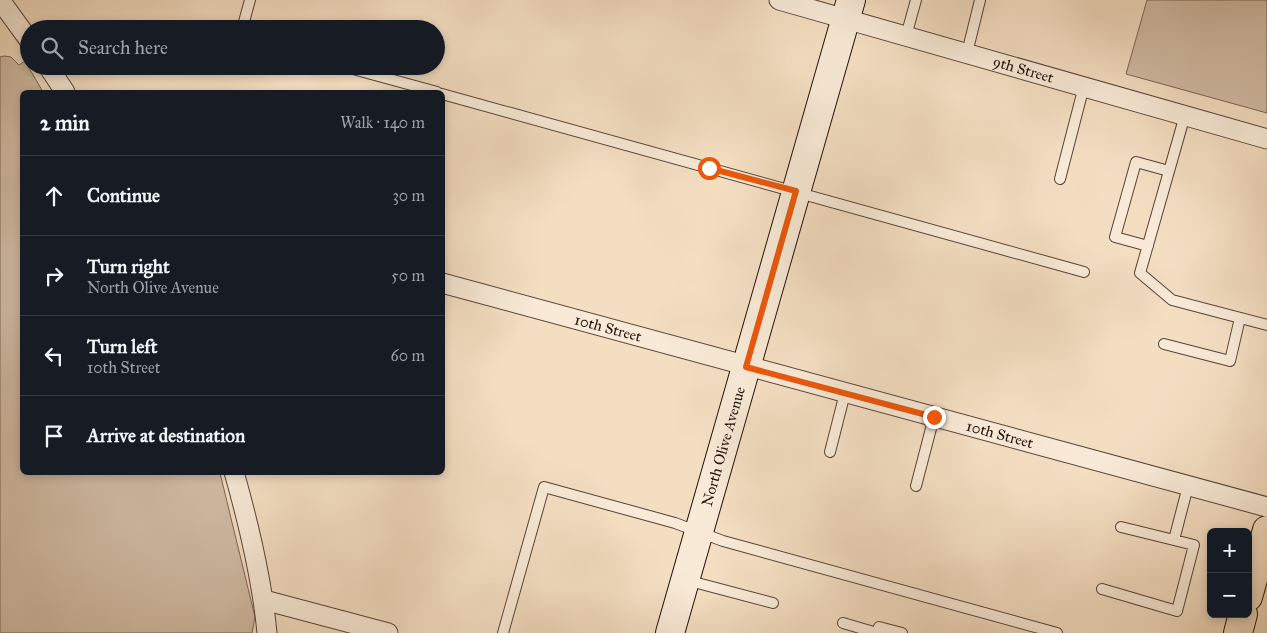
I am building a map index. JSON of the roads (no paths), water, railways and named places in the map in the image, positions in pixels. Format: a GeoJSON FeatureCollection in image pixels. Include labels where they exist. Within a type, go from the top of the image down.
{"type":"FeatureCollection","features":[{"type":"Feature","properties":{"kind":"main road"},"geometry":{"type":"LineString","coordinates":[[1252,589],[1262,568],[1267,530]]}},
{"type":"Feature","properties":{"kind":"main road"},"geometry":{"type":"LineString","coordinates":[[1238,633],[1242,618]]}},
{"type":"Feature","properties":{"kind":"street"},"geometry":{"type":"LineString","coordinates":[[0,0],[20,28]]}},
{"type":"Feature","properties":{"kind":"street","name":"9th Street"},"geometry":{"type":"LineString","coordinates":[[779,0],[849,9],[906,36],[1267,139]]}},
{"type":"Feature","properties":{"kind":"street","name":"North Olive Avenue"},"geometry":{"type":"LineString","coordinates":[[670,633],[849,9]]}},
{"type":"Feature","properties":{"kind":"street"},"geometry":{"type":"LineString","coordinates":[[54,75],[64,90]]}},
{"type":"Feature","properties":{"kind":"street","name":"10th Street"},"geometry":{"type":"LineString","coordinates":[[445,284],[1267,507]]}},
{"type":"Feature","properties":{"kind":"street"},"geometry":{"type":"LineString","coordinates":[[235,475],[245,510],[264,600],[268,633]]}},
{"type":"Feature","properties":{"kind":"street"},"geometry":{"type":"LineString","coordinates":[[264,600],[388,633]]}},
{"type":"Feature","properties":{"kind":"lane"},"geometry":{"type":"LineString","coordinates":[[244,20],[250,0]]}},
{"type":"Feature","properties":{"kind":"lane"},"geometry":{"type":"LineString","coordinates":[[906,36],[916,0]]}},
{"type":"Feature","properties":{"kind":"lane"},"geometry":{"type":"LineString","coordinates":[[967,53],[980,0]]}},
{"type":"Feature","properties":{"kind":"lane"},"geometry":{"type":"LineString","coordinates":[[375,75],[430,90]]}},
{"type":"Feature","properties":{"kind":"lane"},"geometry":{"type":"LineString","coordinates":[[1060,179],[1084,86]]}},
{"type":"Feature","properties":{"kind":"lane"},"geometry":{"type":"LineString","coordinates":[[445,95],[1084,272]]}},
{"type":"Feature","properties":{"kind":"lane"},"geometry":{"type":"LineString","coordinates":[[1185,115],[1140,273],[1172,300],[1267,325]]}},
{"type":"Feature","properties":{"kind":"lane"},"geometry":{"type":"LineString","coordinates":[[1148,246],[1115,237],[1136,162],[1169,171]]}},
{"type":"Feature","properties":{"kind":"lane"},"geometry":{"type":"LineString","coordinates":[[1164,344],[1230,361],[1240,318]]}},
{"type":"Feature","properties":{"kind":"lane"},"geometry":{"type":"LineString","coordinates":[[830,452],[845,393]]}},
{"type":"Feature","properties":{"kind":"lane"},"geometry":{"type":"LineString","coordinates":[[916,486],[934,417]]}},
{"type":"Feature","properties":{"kind":"lane"},"geometry":{"type":"LineString","coordinates":[[1174,540],[1188,486]]}},
{"type":"Feature","properties":{"kind":"lane"},"geometry":{"type":"LineString","coordinates":[[503,633],[544,487],[675,523],[723,541],[1057,633]]}},
{"type":"Feature","properties":{"kind":"lane"},"geometry":{"type":"LineString","coordinates":[[1102,589],[1178,610],[1194,545],[1120,527]]}},
{"type":"Feature","properties":{"kind":"lane"},"geometry":{"type":"LineString","coordinates":[[685,580],[773,603]]}},
{"type":"Feature","properties":{"kind":"lane"},"geometry":{"type":"LineString","coordinates":[[843,623],[877,633],[879,626],[902,633]]}}]}
